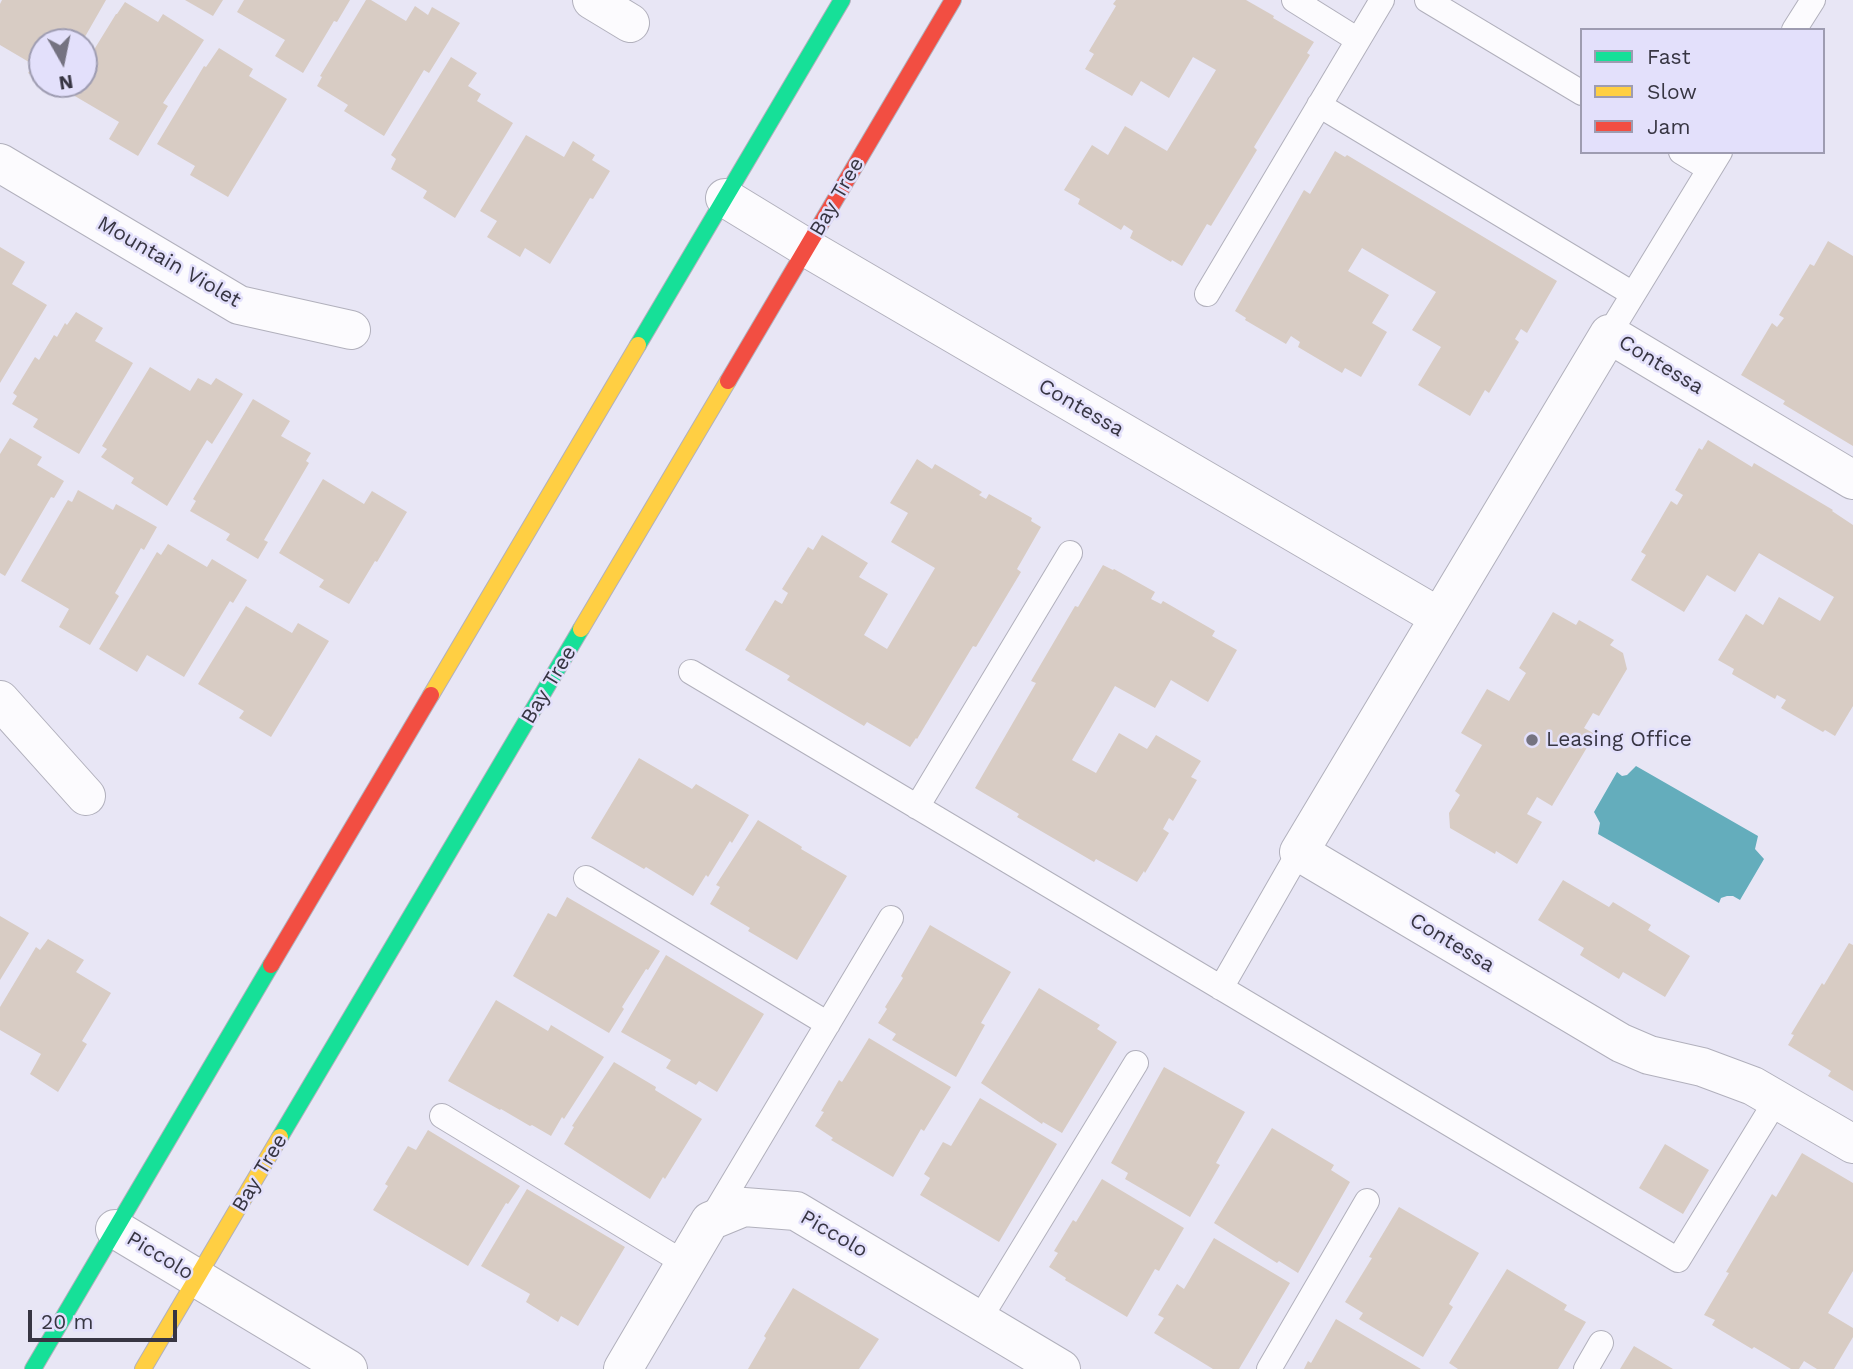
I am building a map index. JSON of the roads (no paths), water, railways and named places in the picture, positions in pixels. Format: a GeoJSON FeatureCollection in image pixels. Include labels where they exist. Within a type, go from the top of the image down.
{"type":"FeatureCollection","features":[{"type":"Feature","properties":{"kind":"street"},"geometry":{"type":"LineString","coordinates":[[592,0],[630,23]]}},
{"type":"Feature","properties":{"kind":"street"},"geometry":{"type":"LineString","coordinates":[[33,1369],[842,0]]}},
{"type":"Feature","properties":{"kind":"street","name":"Bay Tree"},"geometry":{"type":"LineString","coordinates":[[143,1369],[953,0]]}},
{"type":"Feature","properties":{"kind":"street","name":"Mountain Violet"},"geometry":{"type":"LineString","coordinates":[[0,163],[239,305],[351,330]]}},
{"type":"Feature","properties":{"kind":"street","name":"Contessa"},"geometry":{"type":"LineString","coordinates":[[724,198],[1439,617]]}},
{"type":"Feature","properties":{"kind":"street","name":"Contessa"},"geometry":{"type":"LineString","coordinates":[[1853,480],[1609,334],[1299,852],[1621,1044],[1649,1055],[1702,1067],[1753,1086],[1853,1144]]}},
{"type":"Feature","properties":{"kind":"street"},"geometry":{"type":"LineString","coordinates":[[0,700],[86,796]]}},
{"type":"Feature","properties":{"kind":"street","name":"Piccolo"},"geometry":{"type":"LineString","coordinates":[[710,1221],[744,1206],[796,1211],[1061,1369]]}},
{"type":"Feature","properties":{"kind":"street"},"geometry":{"type":"LineString","coordinates":[[623,1369],[710,1221]]}},
{"type":"Feature","properties":{"kind":"street","name":"Piccolo"},"geometry":{"type":"LineString","coordinates":[[115,1229],[348,1369]]}},
{"type":"Feature","properties":{"kind":"lane"},"geometry":{"type":"LineString","coordinates":[[1294,0],[1358,40]]}},
{"type":"Feature","properties":{"kind":"lane"},"geometry":{"type":"LineString","coordinates":[[1207,294],[1382,0]]}},
{"type":"Feature","properties":{"kind":"lane"},"geometry":{"type":"LineString","coordinates":[[1427,0],[1580,92]]}},
{"type":"Feature","properties":{"kind":"lane"},"geometry":{"type":"LineString","coordinates":[[1795,28],[1812,0]]}},
{"type":"Feature","properties":{"kind":"lane"},"geometry":{"type":"LineString","coordinates":[[1319,105],[1633,294]]}},
{"type":"Feature","properties":{"kind":"lane"},"geometry":{"type":"LineString","coordinates":[[1609,334],[1715,161],[1689,154]]}},
{"type":"Feature","properties":{"kind":"lane"},"geometry":{"type":"LineString","coordinates":[[917,807],[1070,553]]}},
{"type":"Feature","properties":{"kind":"lane"},"geometry":{"type":"LineString","coordinates":[[691,672],[1678,1260],[1777,1100]]}},
{"type":"Feature","properties":{"kind":"lane"},"geometry":{"type":"LineString","coordinates":[[1221,988],[1299,852]]}},
{"type":"Feature","properties":{"kind":"lane"},"geometry":{"type":"LineString","coordinates":[[586,878],[828,1024]]}},
{"type":"Feature","properties":{"kind":"lane"},"geometry":{"type":"LineString","coordinates":[[710,1221],[891,918]]}},
{"type":"Feature","properties":{"kind":"lane"},"geometry":{"type":"LineString","coordinates":[[979,1320],[1136,1063]]}},
{"type":"Feature","properties":{"kind":"lane"},"geometry":{"type":"LineString","coordinates":[[442,1116],[686,1264]]}},
{"type":"Feature","properties":{"kind":"lane"},"geometry":{"type":"LineString","coordinates":[[1269,1369],[1367,1201]]}},
{"type":"Feature","properties":{"kind":"lane"},"geometry":{"type":"LineString","coordinates":[[1586,1369],[1601,1343]]}},
{"type":"Feature","properties":{"kind":"water"},"geometry":{"type":"Polygon","coordinates":[[[1636,766],[1758,836],[1755,849],[1764,859],[1740,900],[1727,896],[1721,898],[1719,903],[1598,834],[1600,823],[1594,812],[1617,772],[1622,776],[1627,775],[1636,766]]]}},
{"type":"Feature","properties":{"kind":"place","name":"Leasing Office"},"geometry":{"type":"Point","coordinates":[1532,740]}}]}
